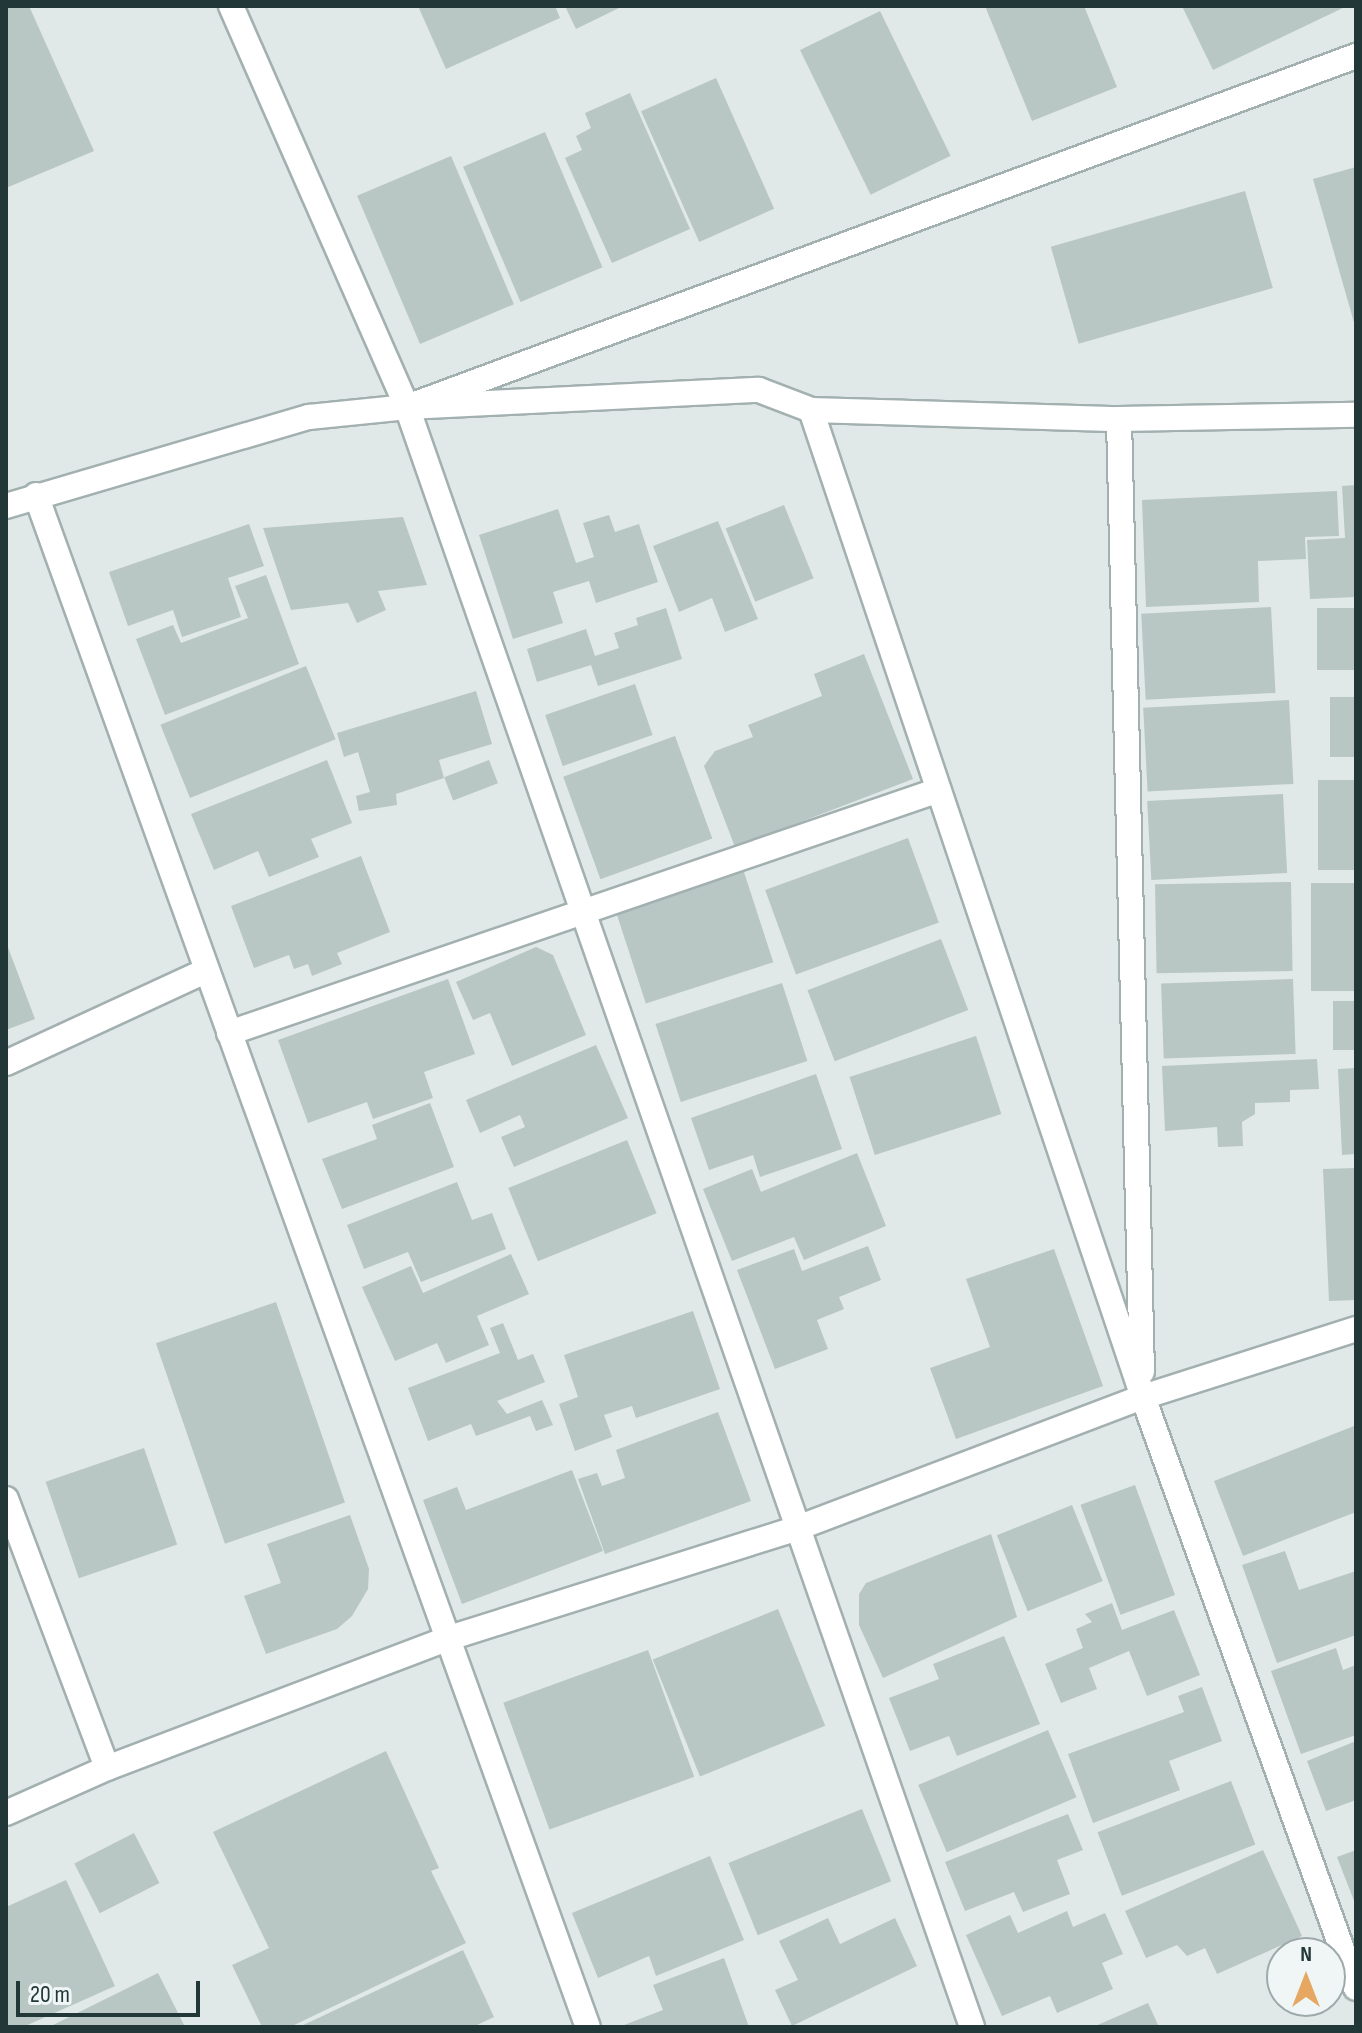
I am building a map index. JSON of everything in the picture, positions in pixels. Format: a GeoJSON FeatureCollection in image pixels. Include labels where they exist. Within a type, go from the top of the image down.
{"type":"FeatureCollection","features":[{"type":"Feature","properties":{"kind":"street"},"geometry":{"type":"LineString","coordinates":[[231,6],[407,407],[584,909],[795,1529],[972,2027]]}},
{"type":"Feature","properties":{"kind":"street"},"geometry":{"type":"LineString","coordinates":[[407,407],[1356,56]]}},
{"type":"Feature","properties":{"kind":"street"},"geometry":{"type":"LineString","coordinates":[[6,506],[309,417],[407,407],[759,390],[811,410],[1119,419],[1356,415]]}},
{"type":"Feature","properties":{"kind":"street"},"geometry":{"type":"LineString","coordinates":[[811,410],[1143,1397],[1356,1988]]}},
{"type":"Feature","properties":{"kind":"street"},"geometry":{"type":"LineString","coordinates":[[1119,419],[1143,1397]]}},
{"type":"Feature","properties":{"kind":"street"},"geometry":{"type":"LineString","coordinates":[[36,495],[588,2027]]}},
{"type":"Feature","properties":{"kind":"street"},"geometry":{"type":"LineString","coordinates":[[229,1033],[939,790]]}},
{"type":"Feature","properties":{"kind":"street"},"geometry":{"type":"LineString","coordinates":[[6,1063],[207,970]]}},
{"type":"Feature","properties":{"kind":"street"},"geometry":{"type":"LineString","coordinates":[[6,1813],[107,1768],[446,1639],[795,1529],[1143,1397],[1356,1329]]}},
{"type":"Feature","properties":{"kind":"street"},"geometry":{"type":"LineString","coordinates":[[6,1499],[107,1768]]}},
{"type":"Feature","properties":{"kind":"building"},"geometry":{"type":"Polygon","coordinates":[[[6,6],[29,6],[94,151],[6,188],[6,6]]]}},
{"type":"Feature","properties":{"kind":"building"},"geometry":{"type":"Polygon","coordinates":[[[418,6],[555,6],[560,18],[446,69],[418,6]]]}},
{"type":"Feature","properties":{"kind":"building"},"geometry":{"type":"Polygon","coordinates":[[[565,6],[623,6],[576,29],[565,6]]]}},
{"type":"Feature","properties":{"kind":"building"},"geometry":{"type":"Polygon","coordinates":[[[985,6],[1084,6],[1117,87],[1032,121],[985,6]]]}},
{"type":"Feature","properties":{"kind":"building"},"geometry":{"type":"Polygon","coordinates":[[[1182,6],[1347,6],[1213,70],[1182,6]]]}},
{"type":"Feature","properties":{"kind":"building"},"geometry":{"type":"Polygon","coordinates":[[[880,11],[951,156],[871,195],[800,50],[880,11]]]}},
{"type":"Feature","properties":{"kind":"building"},"geometry":{"type":"Polygon","coordinates":[[[716,78],[774,209],[699,242],[641,111],[716,78]]]}},
{"type":"Feature","properties":{"kind":"building"},"geometry":{"type":"Polygon","coordinates":[[[630,93],[690,229],[612,263],[565,158],[582,150],[576,136],[591,128],[585,113],[630,93]]]}},
{"type":"Feature","properties":{"kind":"building"},"geometry":{"type":"Polygon","coordinates":[[[545,132],[602,267],[521,302],[463,167],[545,132]]]}},
{"type":"Feature","properties":{"kind":"building"},"geometry":{"type":"Polygon","coordinates":[[[451,156],[514,304],[420,344],[357,196],[451,156]]]}},
{"type":"Feature","properties":{"kind":"building"},"geometry":{"type":"Polygon","coordinates":[[[1356,167],[1356,325],[1355,326],[1313,179],[1356,167]]]}},
{"type":"Feature","properties":{"kind":"building"},"geometry":{"type":"Polygon","coordinates":[[[1245,191],[1273,288],[1079,344],[1051,247],[1245,191]]]}},
{"type":"Feature","properties":{"kind":"building"},"geometry":{"type":"Polygon","coordinates":[[[1356,485],[1356,597],[1310,599],[1307,540],[1345,538],[1342,486],[1356,485]]]}},
{"type":"Feature","properties":{"kind":"building"},"geometry":{"type":"Polygon","coordinates":[[[1337,491],[1339,536],[1305,537],[1306,559],[1258,561],[1259,602],[1146,607],[1142,500],[1337,491]]]}},
{"type":"Feature","properties":{"kind":"building"},"geometry":{"type":"Polygon","coordinates":[[[784,505],[814,578],[755,602],[726,529],[784,505]]]}},
{"type":"Feature","properties":{"kind":"building"},"geometry":{"type":"Polygon","coordinates":[[[558,509],[576,563],[594,557],[583,523],[609,515],[615,532],[639,524],[658,582],[596,603],[589,581],[553,592],[563,623],[513,639],[479,535],[558,509]]]}},
{"type":"Feature","properties":{"kind":"building"},"geometry":{"type":"Polygon","coordinates":[[[403,517],[427,585],[378,591],[386,610],[357,623],[348,603],[291,610],[263,528],[403,517]]]}},
{"type":"Feature","properties":{"kind":"building"},"geometry":{"type":"Polygon","coordinates":[[[718,521],[758,619],[725,632],[712,598],[679,612],[653,546],[718,521]]]}},
{"type":"Feature","properties":{"kind":"building"},"geometry":{"type":"Polygon","coordinates":[[[249,524],[264,566],[228,578],[241,617],[182,637],[173,610],[128,626],[109,572],[249,524]]]}},
{"type":"Feature","properties":{"kind":"building"},"geometry":{"type":"Polygon","coordinates":[[[266,575],[299,664],[165,715],[136,639],[173,625],[181,643],[248,618],[235,586],[266,575]]]}},
{"type":"Feature","properties":{"kind":"building"},"geometry":{"type":"Polygon","coordinates":[[[1271,607],[1276,693],[1146,700],[1141,614],[1271,607]]]}},
{"type":"Feature","properties":{"kind":"building"},"geometry":{"type":"Polygon","coordinates":[[[666,608],[682,659],[598,686],[591,665],[537,682],[527,649],[586,629],[595,656],[619,648],[614,633],[638,625],[636,618],[666,608]]]}},
{"type":"Feature","properties":{"kind":"building"},"geometry":{"type":"Polygon","coordinates":[[[1317,608],[1356,608],[1356,670],[1317,670],[1317,608]]]}},
{"type":"Feature","properties":{"kind":"building"},"geometry":{"type":"Polygon","coordinates":[[[864,654],[913,779],[735,847],[704,766],[715,751],[753,737],[748,725],[822,696],[814,674],[864,654]]]}},
{"type":"Feature","properties":{"kind":"building"},"geometry":{"type":"Polygon","coordinates":[[[306,666],[336,739],[190,798],[160,725],[306,666]]]}},
{"type":"Feature","properties":{"kind":"building"},"geometry":{"type":"Polygon","coordinates":[[[635,684],[653,735],[563,766],[545,715],[635,684]]]}},
{"type":"Feature","properties":{"kind":"building"},"geometry":{"type":"Polygon","coordinates":[[[476,691],[492,744],[439,760],[444,778],[396,794],[397,805],[359,811],[356,796],[370,792],[358,752],[344,757],[337,733],[476,691]]]}},
{"type":"Feature","properties":{"kind":"building"},"geometry":{"type":"Polygon","coordinates":[[[1330,697],[1356,697],[1356,757],[1330,757],[1330,697]]]}},
{"type":"Feature","properties":{"kind":"building"},"geometry":{"type":"Polygon","coordinates":[[[1289,700],[1293,784],[1148,792],[1143,708],[1289,700]]]}},
{"type":"Feature","properties":{"kind":"building"},"geometry":{"type":"Polygon","coordinates":[[[675,736],[712,838],[600,879],[563,777],[675,736]]]}},
{"type":"Feature","properties":{"kind":"building"},"geometry":{"type":"Polygon","coordinates":[[[327,760],[352,823],[311,839],[319,857],[269,877],[258,851],[214,870],[191,814],[327,760]]]}},
{"type":"Feature","properties":{"kind":"building"},"geometry":{"type":"Polygon","coordinates":[[[489,760],[498,783],[453,801],[444,777],[489,760]]]}},
{"type":"Feature","properties":{"kind":"building"},"geometry":{"type":"Polygon","coordinates":[[[1318,780],[1356,780],[1356,870],[1318,870],[1318,780]]]}},
{"type":"Feature","properties":{"kind":"building"},"geometry":{"type":"Polygon","coordinates":[[[1283,794],[1287,873],[1151,880],[1147,801],[1283,794]]]}},
{"type":"Feature","properties":{"kind":"building"},"geometry":{"type":"Polygon","coordinates":[[[908,838],[939,923],[796,975],[765,890],[908,838]]]}},
{"type":"Feature","properties":{"kind":"building"},"geometry":{"type":"Polygon","coordinates":[[[361,856],[390,932],[337,953],[342,964],[312,976],[308,964],[294,969],[289,955],[254,968],[231,906],[361,856]]]}},
{"type":"Feature","properties":{"kind":"building"},"geometry":{"type":"Polygon","coordinates":[[[743,869],[773,962],[646,1004],[616,910],[743,869]]]}},
{"type":"Feature","properties":{"kind":"building"},"geometry":{"type":"Polygon","coordinates":[[[1291,882],[1293,971],[1157,973],[1155,884],[1291,882]]]}},
{"type":"Feature","properties":{"kind":"building"},"geometry":{"type":"Polygon","coordinates":[[[1311,883],[1356,883],[1356,991],[1311,991],[1311,883]]]}},
{"type":"Feature","properties":{"kind":"building"},"geometry":{"type":"Polygon","coordinates":[[[941,939],[968,1010],[835,1061],[807,990],[941,939]]]}},
{"type":"Feature","properties":{"kind":"building"},"geometry":{"type":"Polygon","coordinates":[[[6,942],[35,1019],[6,1030],[6,942]]]}},
{"type":"Feature","properties":{"kind":"building"},"geometry":{"type":"Polygon","coordinates":[[[536,947],[553,955],[586,1035],[512,1066],[490,1013],[473,1020],[456,982],[536,947]]]}},
{"type":"Feature","properties":{"kind":"building"},"geometry":{"type":"Polygon","coordinates":[[[448,979],[475,1054],[424,1072],[433,1098],[373,1119],[367,1102],[308,1123],[278,1040],[448,979]]]}},
{"type":"Feature","properties":{"kind":"building"},"geometry":{"type":"Polygon","coordinates":[[[1293,979],[1296,1054],[1164,1059],[1161,984],[1293,979]]]}},
{"type":"Feature","properties":{"kind":"building"},"geometry":{"type":"Polygon","coordinates":[[[782,983],[807,1061],[681,1102],[656,1024],[782,983]]]}},
{"type":"Feature","properties":{"kind":"building"},"geometry":{"type":"Polygon","coordinates":[[[1333,1001],[1356,1001],[1356,1050],[1333,1050],[1333,1001]]]}},
{"type":"Feature","properties":{"kind":"building"},"geometry":{"type":"Polygon","coordinates":[[[976,1036],[1001,1114],[875,1155],[850,1077],[976,1036]]]}},
{"type":"Feature","properties":{"kind":"building"},"geometry":{"type":"Polygon","coordinates":[[[596,1045],[628,1118],[514,1167],[501,1137],[525,1127],[520,1115],[480,1133],[466,1100],[596,1045]]]}},
{"type":"Feature","properties":{"kind":"building"},"geometry":{"type":"Polygon","coordinates":[[[1317,1059],[1319,1089],[1290,1090],[1290,1102],[1255,1103],[1255,1114],[1242,1122],[1243,1146],[1218,1147],[1217,1127],[1165,1131],[1162,1066],[1317,1059]]]}},
{"type":"Feature","properties":{"kind":"building"},"geometry":{"type":"Polygon","coordinates":[[[1356,1068],[1356,1154],[1342,1155],[1338,1069],[1356,1068]]]}},
{"type":"Feature","properties":{"kind":"building"},"geometry":{"type":"Polygon","coordinates":[[[816,1074],[842,1149],[760,1177],[753,1155],[709,1170],[691,1118],[816,1074]]]}},
{"type":"Feature","properties":{"kind":"building"},"geometry":{"type":"Polygon","coordinates":[[[430,1103],[454,1167],[342,1209],[322,1159],[377,1139],[372,1125],[430,1103]]]}},
{"type":"Feature","properties":{"kind":"building"},"geometry":{"type":"Polygon","coordinates":[[[627,1140],[657,1213],[538,1261],[508,1188],[627,1140]]]}},
{"type":"Feature","properties":{"kind":"building"},"geometry":{"type":"Polygon","coordinates":[[[857,1153],[886,1226],[804,1260],[794,1237],[732,1261],[703,1189],[752,1169],[761,1192],[857,1153]]]}},
{"type":"Feature","properties":{"kind":"building"},"geometry":{"type":"Polygon","coordinates":[[[1356,1168],[1356,1300],[1329,1301],[1323,1169],[1356,1168]]]}},
{"type":"Feature","properties":{"kind":"building"},"geometry":{"type":"Polygon","coordinates":[[[457,1182],[472,1220],[492,1213],[506,1249],[421,1282],[408,1252],[364,1269],[347,1225],[457,1182]]]}},
{"type":"Feature","properties":{"kind":"building"},"geometry":{"type":"Polygon","coordinates":[[[868,1246],[881,1280],[839,1297],[844,1309],[817,1320],[828,1349],[775,1369],[737,1270],[794,1249],[802,1271],[868,1246]]]}},
{"type":"Feature","properties":{"kind":"building"},"geometry":{"type":"Polygon","coordinates":[[[1054,1249],[1103,1386],[956,1439],[930,1368],[990,1347],[966,1279],[1054,1249]]]}},
{"type":"Feature","properties":{"kind":"building"},"geometry":{"type":"Polygon","coordinates":[[[511,1254],[529,1294],[477,1316],[489,1345],[446,1363],[437,1343],[395,1361],[362,1287],[411,1266],[423,1293],[511,1254]]]}},
{"type":"Feature","properties":{"kind":"building"},"geometry":{"type":"Polygon","coordinates":[[[276,1302],[345,1502],[225,1544],[156,1343],[276,1302]]]}},
{"type":"Feature","properties":{"kind":"building"},"geometry":{"type":"Polygon","coordinates":[[[693,1311],[720,1389],[636,1418],[632,1406],[604,1415],[612,1437],[575,1451],[559,1404],[578,1397],[564,1355],[693,1311]]]}},
{"type":"Feature","properties":{"kind":"building"},"geometry":{"type":"Polygon","coordinates":[[[503,1323],[518,1360],[533,1354],[545,1382],[497,1401],[507,1414],[542,1400],[553,1425],[536,1431],[530,1416],[476,1436],[471,1424],[428,1441],[408,1388],[500,1353],[490,1328],[503,1323]]]}},
{"type":"Feature","properties":{"kind":"building"},"geometry":{"type":"Polygon","coordinates":[[[718,1412],[751,1501],[605,1554],[578,1479],[597,1473],[602,1486],[625,1478],[616,1450],[718,1412]]]}},
{"type":"Feature","properties":{"kind":"building"},"geometry":{"type":"Polygon","coordinates":[[[1354,1426],[1356,1512],[1243,1556],[1214,1481],[1354,1426]]]}},
{"type":"Feature","properties":{"kind":"building"},"geometry":{"type":"Polygon","coordinates":[[[144,1448],[177,1544],[79,1578],[46,1482],[144,1448]]]}},
{"type":"Feature","properties":{"kind":"building"},"geometry":{"type":"Polygon","coordinates":[[[572,1470],[603,1551],[462,1604],[423,1500],[457,1487],[466,1510],[572,1470]]]}},
{"type":"Feature","properties":{"kind":"building"},"geometry":{"type":"Polygon","coordinates":[[[1135,1485],[1175,1595],[1121,1615],[1080,1505],[1135,1485]]]}},
{"type":"Feature","properties":{"kind":"building"},"geometry":{"type":"Polygon","coordinates":[[[1072,1505],[1103,1581],[1028,1611],[997,1535],[1072,1505]]]}},
{"type":"Feature","properties":{"kind":"building"},"geometry":{"type":"Polygon","coordinates":[[[350,1515],[369,1569],[368,1589],[352,1616],[337,1629],[266,1654],[244,1596],[281,1583],[267,1544],[350,1515]]]}},
{"type":"Feature","properties":{"kind":"building"},"geometry":{"type":"Polygon","coordinates":[[[991,1534],[1017,1617],[883,1678],[859,1625],[859,1594],[866,1583],[991,1534]]]}},
{"type":"Feature","properties":{"kind":"building"},"geometry":{"type":"Polygon","coordinates":[[[1285,1551],[1299,1590],[1356,1571],[1356,1635],[1277,1663],[1242,1565],[1285,1551]]]}},
{"type":"Feature","properties":{"kind":"building"},"geometry":{"type":"Polygon","coordinates":[[[1112,1603],[1122,1630],[1174,1610],[1200,1675],[1147,1696],[1129,1651],[1089,1668],[1097,1689],[1061,1703],[1045,1664],[1083,1648],[1076,1629],[1092,1622],[1085,1614],[1112,1603]]]}},
{"type":"Feature","properties":{"kind":"building"},"geometry":{"type":"Polygon","coordinates":[[[778,1609],[825,1726],[700,1776],[653,1660],[778,1609]]]}},
{"type":"Feature","properties":{"kind":"building"},"geometry":{"type":"Polygon","coordinates":[[[1004,1636],[1040,1724],[957,1756],[949,1736],[910,1751],[889,1698],[939,1679],[933,1664],[1004,1636]]]}},
{"type":"Feature","properties":{"kind":"building"},"geometry":{"type":"Polygon","coordinates":[[[1336,1648],[1343,1670],[1356,1665],[1356,1735],[1301,1754],[1271,1671],[1336,1648]]]}},
{"type":"Feature","properties":{"kind":"building"},"geometry":{"type":"Polygon","coordinates":[[[648,1650],[694,1777],[549,1830],[503,1703],[648,1650]]]}},
{"type":"Feature","properties":{"kind":"building"},"geometry":{"type":"Polygon","coordinates":[[[1202,1687],[1222,1741],[1169,1761],[1180,1790],[1093,1823],[1068,1754],[1184,1712],[1178,1696],[1202,1687]]]}},
{"type":"Feature","properties":{"kind":"building"},"geometry":{"type":"Polygon","coordinates":[[[1048,1730],[1077,1797],[947,1852],[918,1785],[1048,1730]]]}},
{"type":"Feature","properties":{"kind":"building"},"geometry":{"type":"Polygon","coordinates":[[[1356,1741],[1356,1800],[1326,1811],[1307,1761],[1356,1741]]]}},
{"type":"Feature","properties":{"kind":"building"},"geometry":{"type":"Polygon","coordinates":[[[386,1751],[439,1868],[431,1871],[466,1943],[290,2027],[262,2027],[232,1965],[269,1948],[213,1832],[386,1751]]]}},
{"type":"Feature","properties":{"kind":"building"},"geometry":{"type":"Polygon","coordinates":[[[1231,1781],[1255,1844],[1122,1896],[1097,1832],[1231,1781]]]}},
{"type":"Feature","properties":{"kind":"building"},"geometry":{"type":"Polygon","coordinates":[[[862,1809],[891,1881],[758,1935],[728,1863],[862,1809]]]}},
{"type":"Feature","properties":{"kind":"building"},"geometry":{"type":"Polygon","coordinates":[[[1068,1814],[1083,1850],[1057,1860],[1070,1894],[1023,1912],[1014,1892],[965,1911],[945,1862],[1068,1814]]]}},
{"type":"Feature","properties":{"kind":"building"},"geometry":{"type":"Polygon","coordinates":[[[134,1833],[159,1883],[100,1913],[74,1863],[134,1833]]]}},
{"type":"Feature","properties":{"kind":"building"},"geometry":{"type":"Polygon","coordinates":[[[1263,1850],[1302,1936],[1266,1937],[1266,1952],[1217,1974],[1205,1948],[1187,1956],[1177,1945],[1146,1958],[1125,1911],[1263,1850]]]}},
{"type":"Feature","properties":{"kind":"building"},"geometry":{"type":"Polygon","coordinates":[[[1356,1850],[1356,1906],[1337,1857],[1356,1850]]]}},
{"type":"Feature","properties":{"kind":"building"},"geometry":{"type":"Polygon","coordinates":[[[710,1856],[744,1940],[656,1976],[649,1956],[598,1978],[572,1913],[710,1856]]]}},
{"type":"Feature","properties":{"kind":"building"},"geometry":{"type":"Polygon","coordinates":[[[66,1880],[115,1986],[23,2027],[6,2027],[6,1907],[66,1880]]]}},
{"type":"Feature","properties":{"kind":"building"},"geometry":{"type":"Polygon","coordinates":[[[1067,1911],[1073,1927],[1105,1913],[1123,1954],[1102,1963],[1113,1989],[1057,2013],[1050,1996],[1002,2016],[966,1935],[1010,1915],[1018,1933],[1067,1911]]]}},
{"type":"Feature","properties":{"kind":"building"},"geometry":{"type":"Polygon","coordinates":[[[828,1918],[840,1944],[895,1918],[917,1966],[792,2026],[775,1990],[798,1980],[779,1941],[828,1918]]]}},
{"type":"Feature","properties":{"kind":"building"},"geometry":{"type":"Polygon","coordinates":[[[463,1950],[494,2017],[473,2027],[299,2027],[463,1950]]]}},
{"type":"Feature","properties":{"kind":"building"},"geometry":{"type":"Polygon","coordinates":[[[724,1958],[749,2027],[619,2027],[663,2010],[653,1985],[724,1958]]]}},
{"type":"Feature","properties":{"kind":"building"},"geometry":{"type":"Polygon","coordinates":[[[158,1973],[185,2027],[49,2027],[158,1973]]]}},
{"type":"Feature","properties":{"kind":"building"},"geometry":{"type":"Polygon","coordinates":[[[1148,2003],[1159,2027],[1093,2027],[1148,2003]]]}}]}
